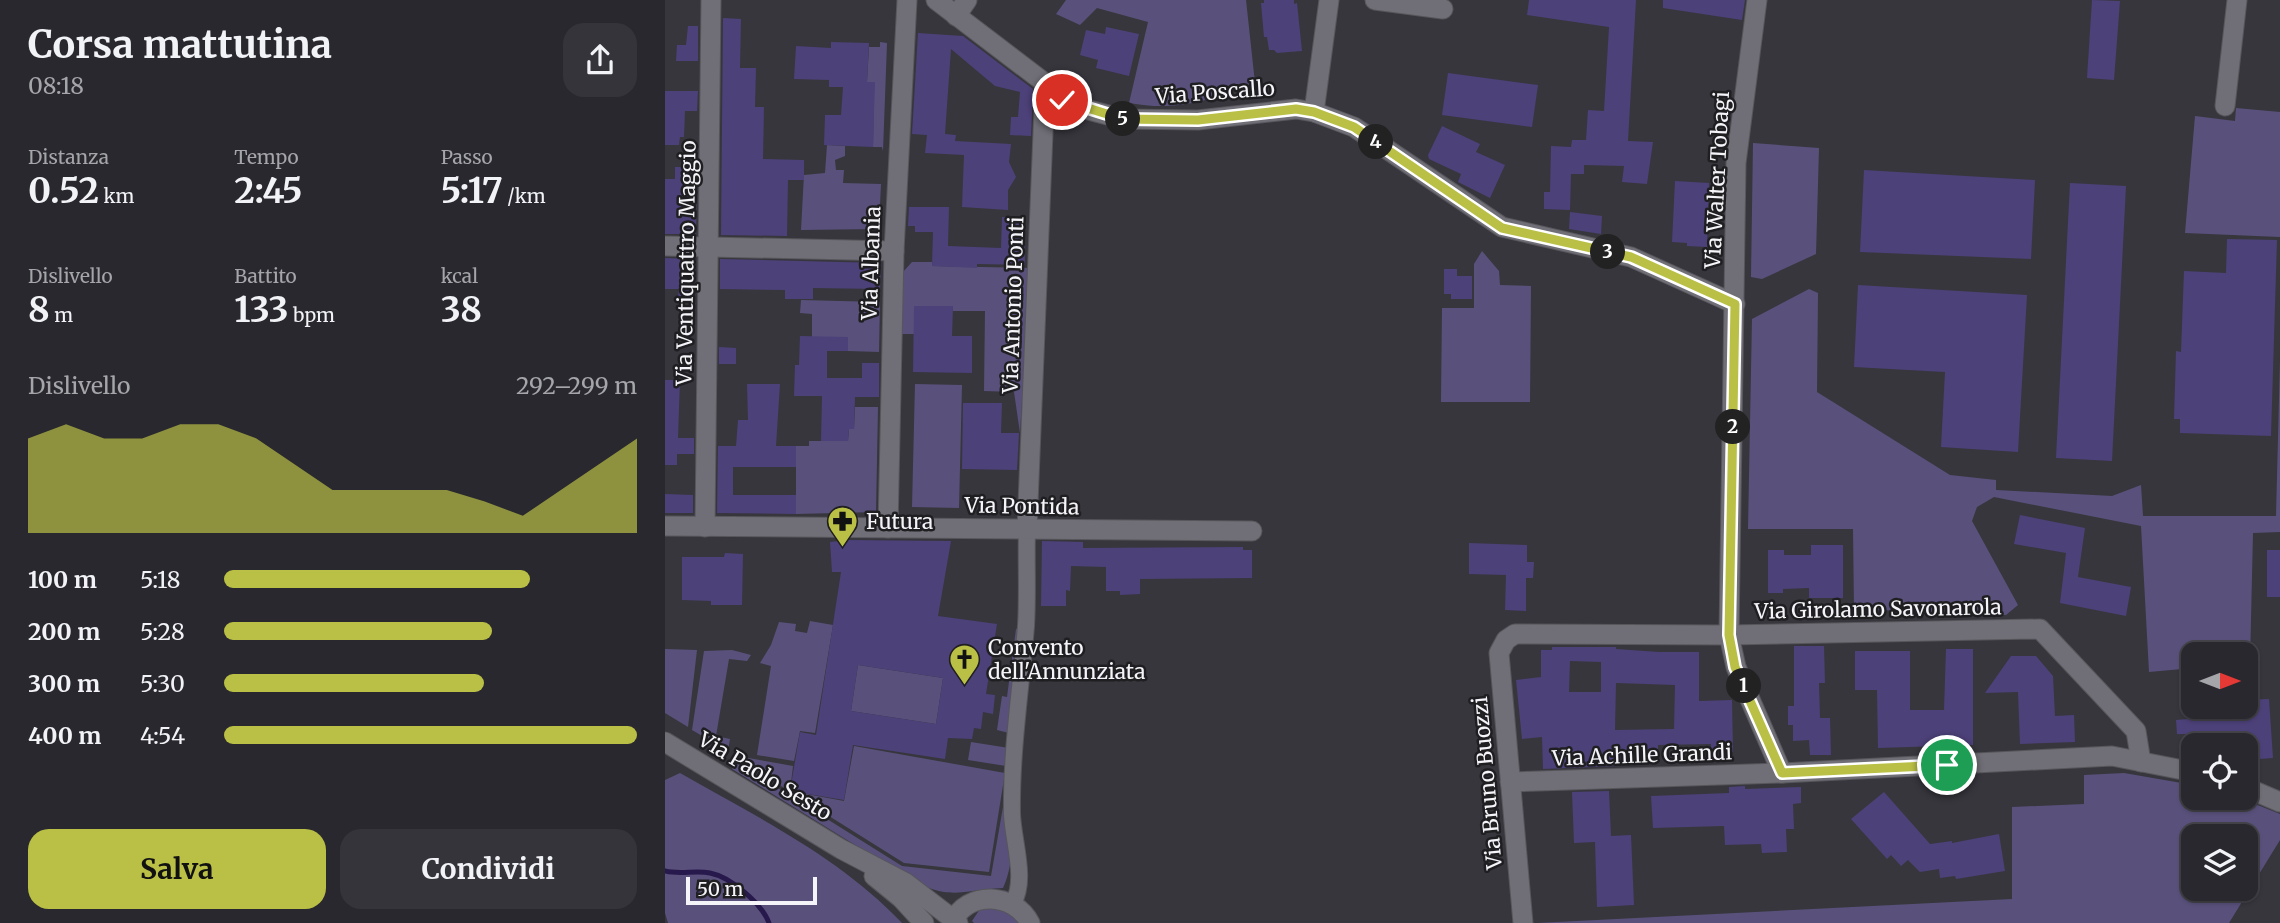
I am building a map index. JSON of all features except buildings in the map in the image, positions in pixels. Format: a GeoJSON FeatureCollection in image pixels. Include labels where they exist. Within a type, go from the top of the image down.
{"type":"FeatureCollection","features":[{"type":"Feature","properties":{"kind":"street","name":"Via Ventiquattro Maggio"},"geometry":{"type":"LineString","coordinates":[[705,527],[712,0]]}},
{"type":"Feature","properties":{"kind":"street","name":"Via Albania"},"geometry":{"type":"LineString","coordinates":[[888,528],[894,251],[907,0]]}},
{"type":"Feature","properties":{"kind":"street","name":"Via Poscallo"},"geometry":{"type":"LineString","coordinates":[[936,0],[961,8],[1062,100],[1123,119],[1198,120],[1296,109],[1314,112],[1354,127],[1502,228],[1631,257],[1735,304]]}},
{"type":"Feature","properties":{"kind":"street"},"geometry":{"type":"LineString","coordinates":[[1314,112],[1329,0]]}},
{"type":"Feature","properties":{"kind":"street"},"geometry":{"type":"LineString","coordinates":[[1375,0],[1443,9]]}},
{"type":"Feature","properties":{"kind":"street","name":"Via Walter Tobagi"},"geometry":{"type":"LineString","coordinates":[[1757,0],[1736,163],[1729,635],[1735,667],[1782,773]]}},
{"type":"Feature","properties":{"kind":"street"},"geometry":{"type":"LineString","coordinates":[[2225,106],[2237,0]]}},
{"type":"Feature","properties":{"kind":"street","name":"Via Antonio Ponti"},"geometry":{"type":"LineString","coordinates":[[1027,529],[1045,83]]}},
{"type":"Feature","properties":{"kind":"street"},"geometry":{"type":"LineString","coordinates":[[665,246],[894,251]]}},
{"type":"Feature","properties":{"kind":"street","name":"Via Pontida"},"geometry":{"type":"LineString","coordinates":[[665,527],[1252,531]]}},
{"type":"Feature","properties":{"kind":"street"},"geometry":{"type":"LineString","coordinates":[[1013,903],[1019,893],[1020,881],[1014,847],[1013,778],[1026,622],[1027,529]]}},
{"type":"Feature","properties":{"kind":"street","name":"Via Girolamo Savonarola"},"geometry":{"type":"LineString","coordinates":[[1506,640],[1515,634],[1729,635],[2041,629],[2136,731],[2141,762]]}},
{"type":"Feature","properties":{"kind":"street","name":"Via Bruno Buozzi"},"geometry":{"type":"LineString","coordinates":[[1506,640],[1499,653],[1523,923]]}},
{"type":"Feature","properties":{"kind":"street","name":"Via Paolo Sesto"},"geometry":{"type":"LineString","coordinates":[[665,742],[841,849],[906,883],[955,922]]}},
{"type":"Feature","properties":{"kind":"street","name":"Via Achille Grandi"},"geometry":{"type":"LineString","coordinates":[[1510,782],[1782,773],[2112,756],[2181,770]]}},
{"type":"Feature","properties":{"kind":"street"},"geometry":{"type":"LineString","coordinates":[[2258,793],[2280,802]]}},
{"type":"Feature","properties":{"kind":"street","name":"Via Paolo Sesto"},"geometry":{"type":"LineString","coordinates":[[841,849],[901,898],[924,923]]}},
{"type":"Feature","properties":{"kind":"street"},"geometry":{"type":"LineString","coordinates":[[955,922],[961,909],[986,899],[1000,899],[1023,910],[1030,923]]}},
{"type":"Feature","properties":{"kind":"shaded area"},"geometry":{"type":"Polygon","coordinates":[[[1066,0],[1246,0],[1255,83],[1193,103],[1163,106],[1129,103],[1148,22],[1097,8],[1080,25],[1056,14],[1066,0]]]}},
{"type":"Feature","properties":{"kind":"shaded area"},"geometry":{"type":"Polygon","coordinates":[[[880,42],[887,43],[883,151],[882,147],[873,147],[874,82],[867,82],[869,47],[880,47],[880,42]]]}},
{"type":"Feature","properties":{"kind":"shaded area"},"geometry":{"type":"Polygon","coordinates":[[[2236,108],[2280,112],[2280,237],[2185,233],[2195,116],[2235,121],[2236,108]]]}},
{"type":"Feature","properties":{"kind":"shaded area"},"geometry":{"type":"Polygon","coordinates":[[[1753,143],[1819,148],[1816,254],[1762,279],[1751,277],[1753,143]]]}},
{"type":"Feature","properties":{"kind":"shaded area"},"geometry":{"type":"Polygon","coordinates":[[[827,145],[845,146],[845,156],[835,160],[836,170],[844,170],[843,183],[881,184],[879,225],[876,229],[801,230],[804,175],[825,173],[827,145]]]}},
{"type":"Feature","properties":{"kind":"shaded area"},"geometry":{"type":"Polygon","coordinates":[[[1482,251],[1499,271],[1500,285],[1531,286],[1530,402],[1441,402],[1442,308],[1474,308],[1474,264],[1482,251]]]}},
{"type":"Feature","properties":{"kind":"shaded area"},"geometry":{"type":"Polygon","coordinates":[[[912,262],[932,262],[932,266],[1030,268],[1020,433],[1014,392],[984,391],[985,311],[953,311],[952,306],[914,306],[914,334],[902,334],[902,273],[912,262]]]}},
{"type":"Feature","properties":{"kind":"shaded area"},"geometry":{"type":"Polygon","coordinates":[[[1809,289],[1818,293],[1817,392],[1950,475],[1996,480],[1996,490],[2112,496],[2141,485],[2143,516],[2276,516],[2280,360],[2280,532],[2253,533],[2250,642],[2181,642],[2181,669],[2149,672],[2141,526],[1994,497],[1977,507],[1972,521],[2018,605],[2006,615],[1854,609],[1853,529],[1748,529],[1752,319],[1809,289]]]}},
{"type":"Feature","properties":{"kind":"shaded area"},"geometry":{"type":"Polygon","coordinates":[[[801,300],[880,302],[879,352],[848,351],[848,337],[812,340],[812,314],[800,313],[801,300]]]}},
{"type":"Feature","properties":{"kind":"shaded area"},"geometry":{"type":"Polygon","coordinates":[[[915,384],[962,385],[959,508],[912,507],[915,384]]]}},
{"type":"Feature","properties":{"kind":"shaded area"},"geometry":{"type":"Polygon","coordinates":[[[855,407],[878,407],[876,512],[796,514],[796,446],[809,446],[809,441],[848,441],[849,429],[854,429],[855,407]]]}},
{"type":"Feature","properties":{"kind":"shaded area"},"geometry":{"type":"Polygon","coordinates":[[[810,621],[833,625],[815,733],[800,731],[794,761],[757,755],[771,666],[760,663],[771,645],[779,622],[796,624],[795,631],[807,633],[810,621]]]}},
{"type":"Feature","properties":{"kind":"shaded area"},"geometry":{"type":"Polygon","coordinates":[[[1016,629],[1009,733],[997,730],[1002,696],[1007,697],[1016,629]]]}},
{"type":"Feature","properties":{"kind":"shaded area"},"geometry":{"type":"Polygon","coordinates":[[[665,649],[697,650],[688,727],[665,713],[665,649]]]}},
{"type":"Feature","properties":{"kind":"shaded area"},"geometry":{"type":"Polygon","coordinates":[[[732,650],[751,655],[747,661],[729,659],[716,736],[730,739],[728,751],[692,730],[704,651],[732,650]]]}},
{"type":"Feature","properties":{"kind":"shaded area"},"geometry":{"type":"Polygon","coordinates":[[[858,665],[943,678],[936,724],[851,711],[858,665]]]}},
{"type":"Feature","properties":{"kind":"shaded area"},"geometry":{"type":"Polygon","coordinates":[[[971,742],[1009,748],[1006,766],[968,760],[971,742]]]}},
{"type":"Feature","properties":{"kind":"shaded area"},"geometry":{"type":"Polygon","coordinates":[[[854,746],[1005,773],[989,872],[904,863],[743,762],[743,757],[793,766],[790,791],[844,801],[854,746]]]}},
{"type":"Feature","properties":{"kind":"shaded area"},"geometry":{"type":"Polygon","coordinates":[[[736,762],[902,866],[991,876],[1007,784],[1011,850],[1008,876],[1003,888],[955,893],[922,885],[732,769],[736,762]]]}},
{"type":"Feature","properties":{"kind":"shaded area"},"geometry":{"type":"Polygon","coordinates":[[[680,773],[797,840],[852,878],[902,923],[668,923],[665,913],[665,780],[680,773]]]}},
{"type":"Feature","properties":{"kind":"shaded area"},"geometry":{"type":"Polygon","coordinates":[[[2124,773],[2181,783],[2181,810],[2258,810],[2258,805],[2280,814],[2280,840],[2258,876],[2258,824],[2181,824],[2181,901],[2243,901],[2229,923],[1537,923],[2012,899],[2012,807],[2084,804],[2084,775],[2124,773]]]}},
{"type":"Feature","properties":{"kind":"shaded area"},"geometry":{"type":"Polygon","coordinates":[[[993,904],[1025,923],[972,921],[980,909],[993,904]]]}},
{"type":"Feature","properties":{"kind":"waterway"},"geometry":{"type":"LineString","coordinates":[[665,871],[710,873],[727,880],[753,900],[769,923]]}},
{"type":"Feature","properties":{"kind":"place","name":"Futura"},"geometry":{"type":"Point","coordinates":[843,548]}},
{"type":"Feature","properties":{"kind":"place","name":"Convento dell'Annunziata"},"geometry":{"type":"Point","coordinates":[965,686]}},
{"type":"Feature","properties":{"kind":"route"},"geometry":{"type":"LineString","coordinates":[[1062,100],[1123,119],[1198,120],[1275,110],[1314,112],[1354,127],[1502,228],[1631,257],[1735,304],[1729,635],[1735,667],[1782,773],[1947,765]]}}]}
